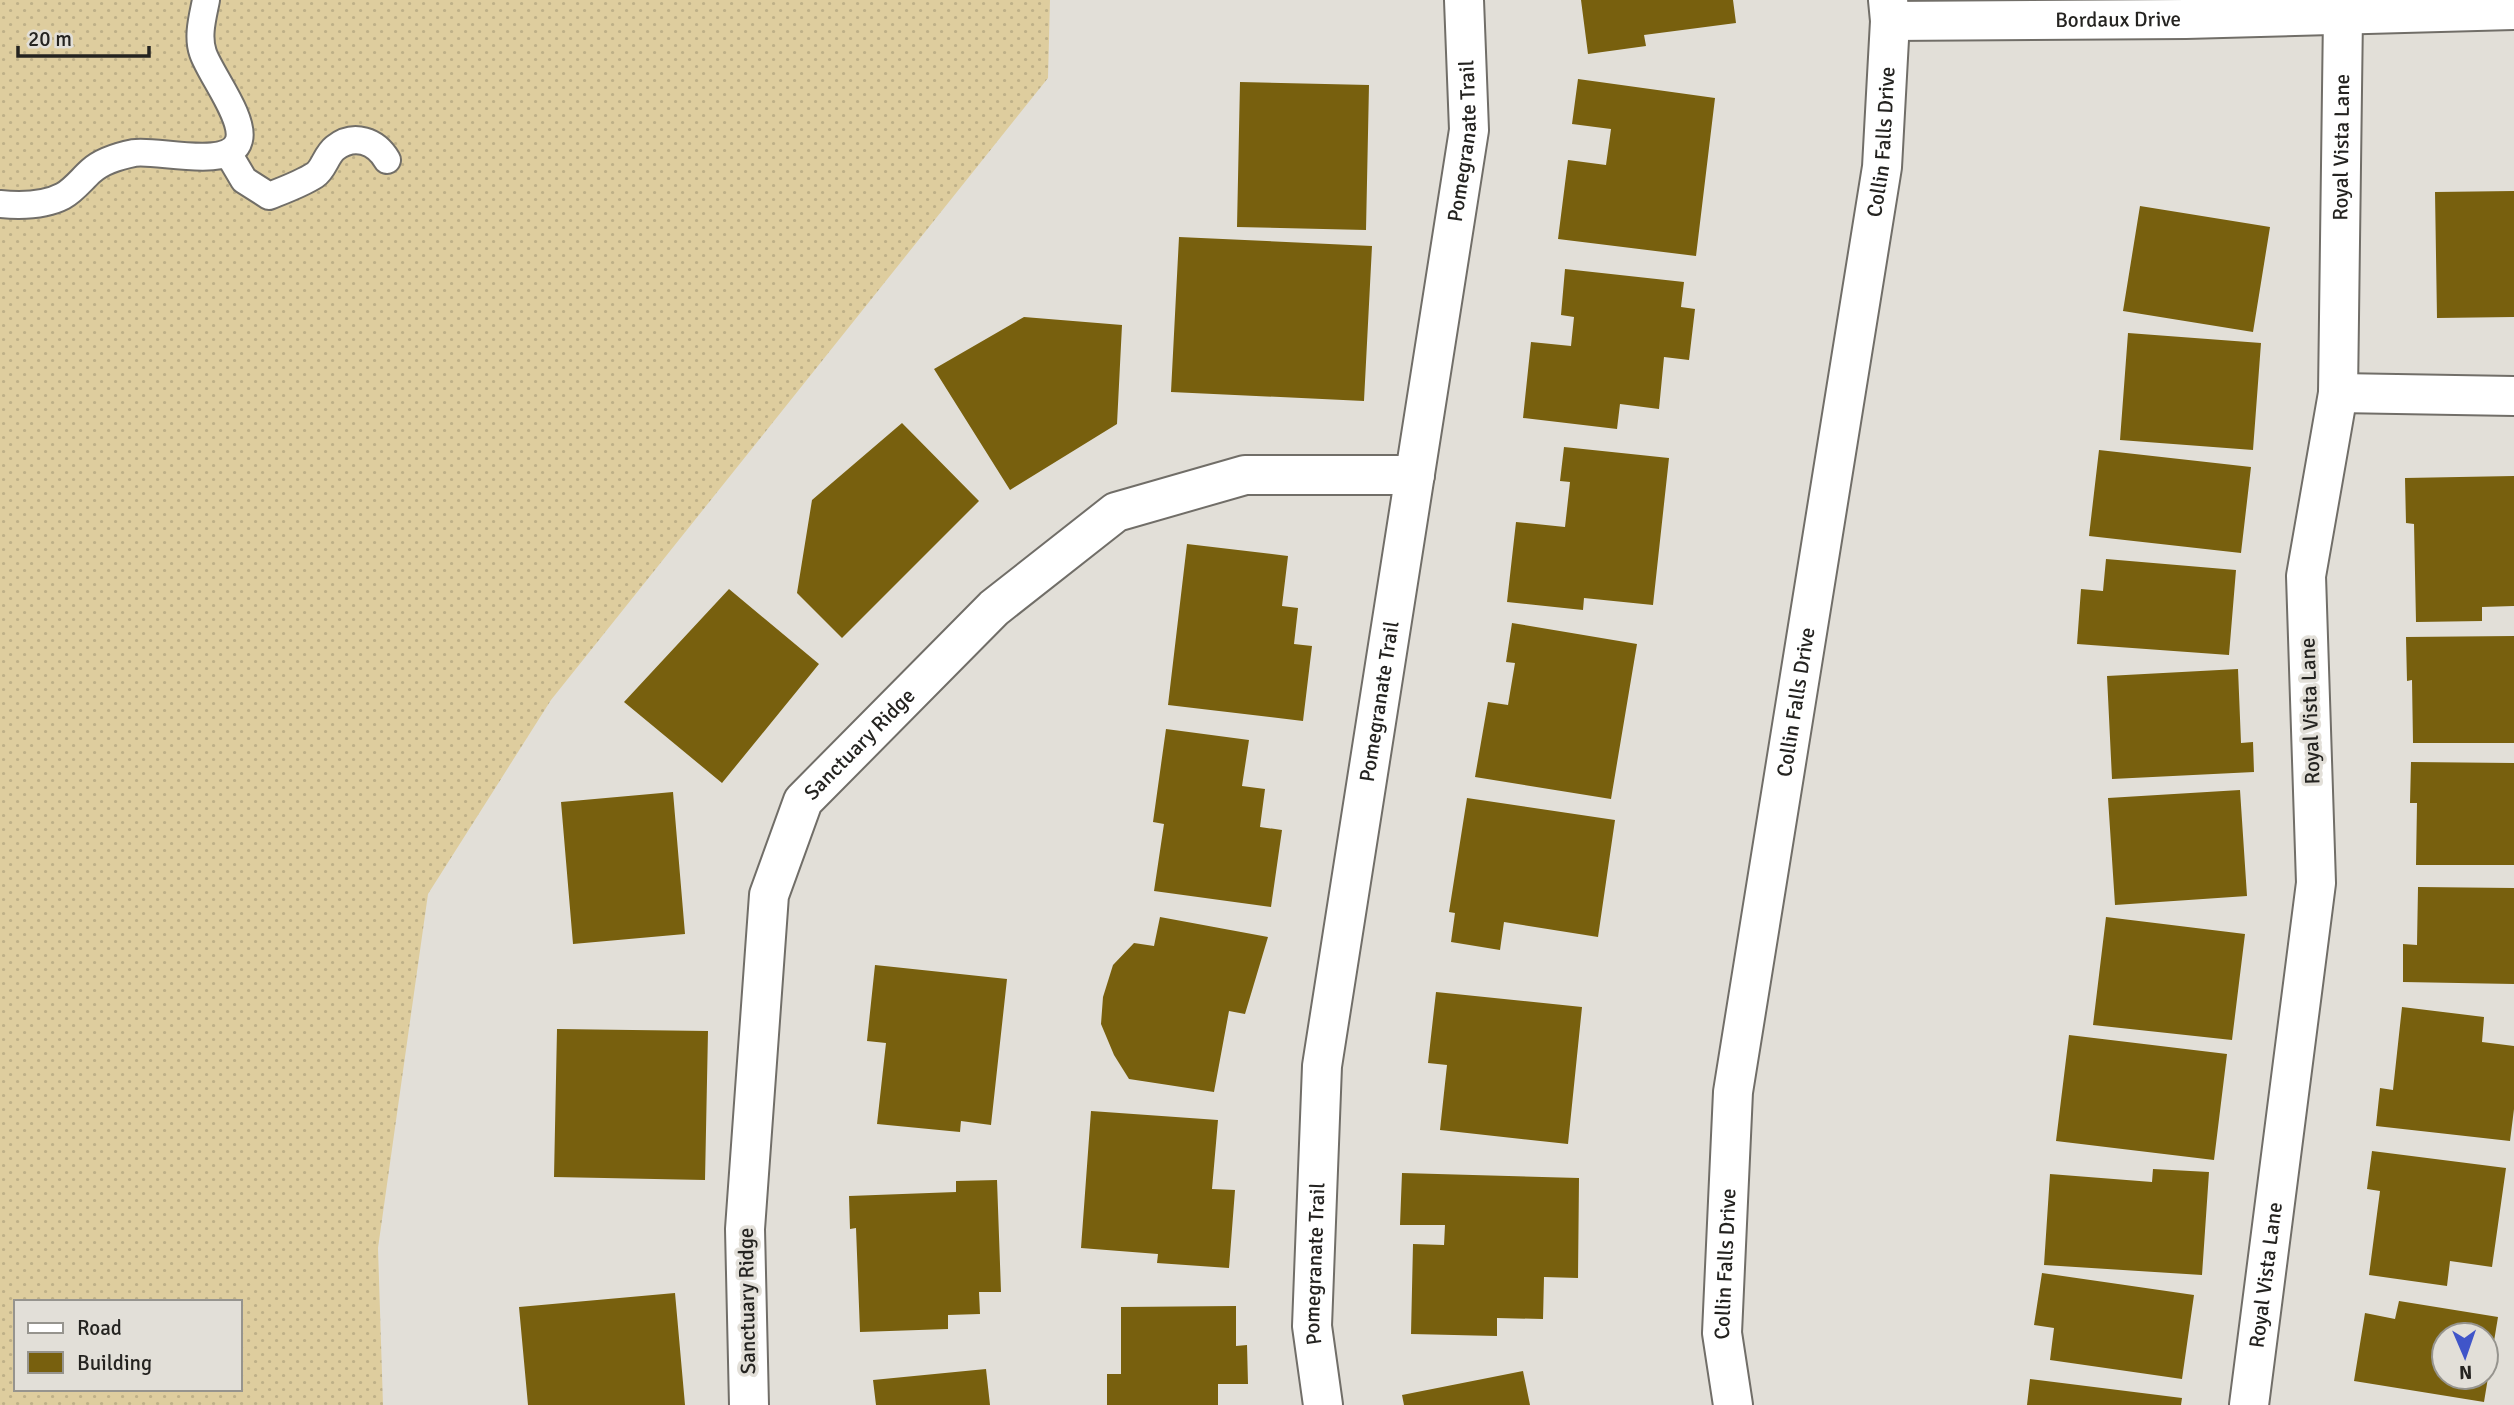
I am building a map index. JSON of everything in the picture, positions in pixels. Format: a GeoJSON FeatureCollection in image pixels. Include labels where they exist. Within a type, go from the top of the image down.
{"type":"FeatureCollection","features":[{"type":"Feature","properties":{"kind":"street","name":"Pomegranate Trail"},"geometry":{"type":"LineString","coordinates":[[1323,1405],[1312,1326],[1322,1066],[1469,130],[1464,0]]}},
{"type":"Feature","properties":{"kind":"street","name":"Bordaux Drive"},"geometry":{"type":"LineString","coordinates":[[1889,10],[2186,19],[2514,10]]}},
{"type":"Feature","properties":{"kind":"street","name":"Collin Falls Drive"},"geometry":{"type":"LineString","coordinates":[[1733,1405],[1722,1333],[1732,1092],[1882,167],[1889,10]]}},
{"type":"Feature","properties":{"kind":"street","name":"Royal Vista Lane"},"geometry":{"type":"LineString","coordinates":[[2249,1405],[2316,883],[2306,576],[2338,393],[2343,15]]}},
{"type":"Feature","properties":{"kind":"street"},"geometry":{"type":"LineString","coordinates":[[2338,393],[2514,396]]}},
{"type":"Feature","properties":{"kind":"street","name":"Sanctuary Ridge"},"geometry":{"type":"LineString","coordinates":[[749,1405],[745,1229],[769,895],[803,801],[994,608],[1116,512],[1245,475],[1415,475]]}},
{"type":"Feature","properties":{"kind":"lane"},"geometry":{"type":"LineString","coordinates":[[0,204],[22,206],[44,203],[63,196],[92,169],[106,161],[136,153],[181,156],[225,155],[233,151],[240,139],[237,124],[202,52],[200,37],[206,0]]}},
{"type":"Feature","properties":{"kind":"lane"},"geometry":{"type":"LineString","coordinates":[[228,153],[244,180],[269,196],[317,173],[334,149],[349,141],[367,141],[381,149],[387,160]]}},
{"type":"Feature","properties":{"kind":"shaded area"},"geometry":{"type":"Polygon","coordinates":[[[0,0],[1050,0],[1048,78],[551,700],[428,894],[378,1248],[383,1405],[0,1405],[0,0]]]}},
{"type":"Feature","properties":{"kind":"building"},"geometry":{"type":"Polygon","coordinates":[[[1581,0],[1733,0],[1736,23],[1644,35],[1646,46],[1588,54],[1581,0]]]}},
{"type":"Feature","properties":{"kind":"building"},"geometry":{"type":"Polygon","coordinates":[[[1578,79],[1715,98],[1696,256],[1558,239],[1568,160],[1606,165],[1611,129],[1572,124],[1578,79]]]}},
{"type":"Feature","properties":{"kind":"building"},"geometry":{"type":"Polygon","coordinates":[[[1240,82],[1369,85],[1366,230],[1237,227],[1240,82]]]}},
{"type":"Feature","properties":{"kind":"building"},"geometry":{"type":"Polygon","coordinates":[[[2514,191],[2514,317],[2437,318],[2435,192],[2514,191]]]}},
{"type":"Feature","properties":{"kind":"building"},"geometry":{"type":"Polygon","coordinates":[[[2140,206],[2270,227],[2253,332],[2123,311],[2140,206]]]}},
{"type":"Feature","properties":{"kind":"building"},"geometry":{"type":"Polygon","coordinates":[[[1179,237],[1372,246],[1364,401],[1171,392],[1179,237]]]}},
{"type":"Feature","properties":{"kind":"building"},"geometry":{"type":"Polygon","coordinates":[[[1565,269],[1684,282],[1681,307],[1695,309],[1689,360],[1664,357],[1659,409],[1620,404],[1617,429],[1523,418],[1531,342],[1571,346],[1574,317],[1561,315],[1565,269]]]}},
{"type":"Feature","properties":{"kind":"building"},"geometry":{"type":"Polygon","coordinates":[[[1024,317],[1122,325],[1117,424],[1010,490],[934,369],[1024,317]]]}},
{"type":"Feature","properties":{"kind":"building"},"geometry":{"type":"Polygon","coordinates":[[[2128,333],[2261,343],[2253,450],[2120,440],[2128,333]]]}},
{"type":"Feature","properties":{"kind":"building"},"geometry":{"type":"Polygon","coordinates":[[[902,423],[979,501],[842,638],[797,593],[812,500],[902,423]]]}},
{"type":"Feature","properties":{"kind":"building"},"geometry":{"type":"Polygon","coordinates":[[[1564,447],[1669,458],[1653,605],[1584,598],[1583,610],[1507,602],[1516,522],[1565,527],[1570,482],[1560,481],[1564,447]]]}},
{"type":"Feature","properties":{"kind":"building"},"geometry":{"type":"Polygon","coordinates":[[[2099,450],[2251,467],[2241,553],[2089,536],[2099,450]]]}},
{"type":"Feature","properties":{"kind":"building"},"geometry":{"type":"Polygon","coordinates":[[[2514,476],[2514,606],[2482,607],[2482,621],[2416,622],[2414,524],[2406,523],[2405,478],[2514,476]]]}},
{"type":"Feature","properties":{"kind":"building"},"geometry":{"type":"Polygon","coordinates":[[[1187,544],[1288,556],[1282,606],[1298,608],[1294,644],[1312,646],[1303,721],[1168,705],[1187,544]]]}},
{"type":"Feature","properties":{"kind":"building"},"geometry":{"type":"Polygon","coordinates":[[[2106,559],[2236,570],[2229,655],[2077,644],[2081,589],[2103,591],[2106,559]]]}},
{"type":"Feature","properties":{"kind":"building"},"geometry":{"type":"Polygon","coordinates":[[[729,589],[819,664],[722,783],[624,702],[729,589]]]}},
{"type":"Feature","properties":{"kind":"building"},"geometry":{"type":"Polygon","coordinates":[[[1512,623],[1637,644],[1611,799],[1475,777],[1488,702],[1508,705],[1515,663],[1506,662],[1512,623]]]}},
{"type":"Feature","properties":{"kind":"building"},"geometry":{"type":"Polygon","coordinates":[[[2514,636],[2514,743],[2413,743],[2412,680],[2407,681],[2406,637],[2514,636]]]}},
{"type":"Feature","properties":{"kind":"building"},"geometry":{"type":"Polygon","coordinates":[[[2238,669],[2241,743],[2253,742],[2254,772],[2112,779],[2107,676],[2238,669]]]}},
{"type":"Feature","properties":{"kind":"building"},"geometry":{"type":"Polygon","coordinates":[[[1166,729],[1249,740],[1242,786],[1265,789],[1260,827],[1282,830],[1271,907],[1154,891],[1164,824],[1153,822],[1166,729]]]}},
{"type":"Feature","properties":{"kind":"building"},"geometry":{"type":"Polygon","coordinates":[[[2411,762],[2514,763],[2514,865],[2416,865],[2417,803],[2410,803],[2411,762]]]}},
{"type":"Feature","properties":{"kind":"building"},"geometry":{"type":"Polygon","coordinates":[[[2240,790],[2247,896],[2115,905],[2108,798],[2240,790]]]}},
{"type":"Feature","properties":{"kind":"building"},"geometry":{"type":"Polygon","coordinates":[[[673,792],[685,934],[573,944],[561,802],[673,792]]]}},
{"type":"Feature","properties":{"kind":"building"},"geometry":{"type":"Polygon","coordinates":[[[1467,798],[1615,820],[1598,937],[1504,922],[1500,950],[1451,942],[1455,913],[1449,912],[1467,798]]]}},
{"type":"Feature","properties":{"kind":"building"},"geometry":{"type":"Polygon","coordinates":[[[2418,887],[2514,888],[2514,984],[2403,982],[2403,944],[2417,945],[2418,887]]]}},
{"type":"Feature","properties":{"kind":"building"},"geometry":{"type":"Polygon","coordinates":[[[1160,917],[1268,937],[1245,1014],[1229,1011],[1214,1092],[1129,1079],[1114,1055],[1101,1024],[1103,997],[1113,965],[1134,943],[1154,946],[1160,917]]]}},
{"type":"Feature","properties":{"kind":"building"},"geometry":{"type":"Polygon","coordinates":[[[2106,917],[2245,934],[2232,1040],[2093,1025],[2106,917]]]}},
{"type":"Feature","properties":{"kind":"building"},"geometry":{"type":"Polygon","coordinates":[[[875,965],[1007,979],[991,1125],[961,1121],[960,1132],[877,1124],[886,1043],[867,1041],[875,965]]]}},
{"type":"Feature","properties":{"kind":"building"},"geometry":{"type":"Polygon","coordinates":[[[1436,992],[1582,1007],[1568,1144],[1440,1130],[1447,1065],[1428,1063],[1436,992]]]}},
{"type":"Feature","properties":{"kind":"building"},"geometry":{"type":"Polygon","coordinates":[[[2402,1007],[2484,1017],[2482,1042],[2514,1046],[2514,1109],[2510,1141],[2376,1126],[2380,1088],[2393,1090],[2402,1007]]]}},
{"type":"Feature","properties":{"kind":"building"},"geometry":{"type":"Polygon","coordinates":[[[557,1029],[708,1031],[705,1180],[554,1177],[557,1029]]]}},
{"type":"Feature","properties":{"kind":"building"},"geometry":{"type":"Polygon","coordinates":[[[2069,1035],[2227,1054],[2214,1160],[2056,1141],[2069,1035]]]}},
{"type":"Feature","properties":{"kind":"building"},"geometry":{"type":"Polygon","coordinates":[[[1091,1111],[1218,1120],[1212,1189],[1235,1190],[1229,1268],[1157,1263],[1158,1254],[1081,1248],[1091,1111]]]}},
{"type":"Feature","properties":{"kind":"building"},"geometry":{"type":"Polygon","coordinates":[[[2372,1151],[2506,1168],[2492,1267],[2450,1261],[2447,1286],[2369,1275],[2380,1191],[2367,1189],[2372,1151]]]}},
{"type":"Feature","properties":{"kind":"building"},"geometry":{"type":"Polygon","coordinates":[[[2153,1169],[2209,1172],[2202,1275],[2044,1265],[2050,1174],[2152,1182],[2153,1169]]]}},
{"type":"Feature","properties":{"kind":"building"},"geometry":{"type":"Polygon","coordinates":[[[1402,1173],[1579,1178],[1578,1278],[1544,1277],[1543,1319],[1497,1318],[1497,1336],[1411,1334],[1413,1244],[1444,1245],[1445,1225],[1400,1225],[1402,1173]]]}},
{"type":"Feature","properties":{"kind":"building"},"geometry":{"type":"Polygon","coordinates":[[[997,1180],[1001,1292],[979,1292],[980,1314],[948,1315],[948,1329],[860,1332],[856,1228],[850,1229],[849,1196],[956,1192],[956,1181],[997,1180]]]}},
{"type":"Feature","properties":{"kind":"building"},"geometry":{"type":"Polygon","coordinates":[[[2042,1273],[2194,1295],[2182,1379],[2050,1360],[2054,1328],[2034,1325],[2042,1273]]]}},
{"type":"Feature","properties":{"kind":"building"},"geometry":{"type":"Polygon","coordinates":[[[675,1293],[685,1405],[528,1405],[519,1307],[675,1293]]]}},
{"type":"Feature","properties":{"kind":"building"},"geometry":{"type":"Polygon","coordinates":[[[2399,1301],[2498,1317],[2497,1321],[2430,1321],[2430,1391],[2486,1391],[2484,1402],[2354,1381],[2365,1313],[2395,1319],[2399,1301]]]}},
{"type":"Feature","properties":{"kind":"building"},"geometry":{"type":"Polygon","coordinates":[[[1236,1306],[1236,1346],[1247,1345],[1248,1384],[1218,1384],[1218,1405],[1107,1405],[1107,1374],[1121,1374],[1121,1307],[1236,1306]]]}},
{"type":"Feature","properties":{"kind":"building"},"geometry":{"type":"Polygon","coordinates":[[[986,1369],[990,1405],[876,1405],[873,1380],[986,1369]]]}},
{"type":"Feature","properties":{"kind":"building"},"geometry":{"type":"Polygon","coordinates":[[[1523,1371],[1530,1405],[1404,1405],[1402,1395],[1523,1371]]]}},
{"type":"Feature","properties":{"kind":"building"},"geometry":{"type":"Polygon","coordinates":[[[2030,1379],[2182,1398],[2181,1405],[2027,1405],[2030,1379]]]}}]}
